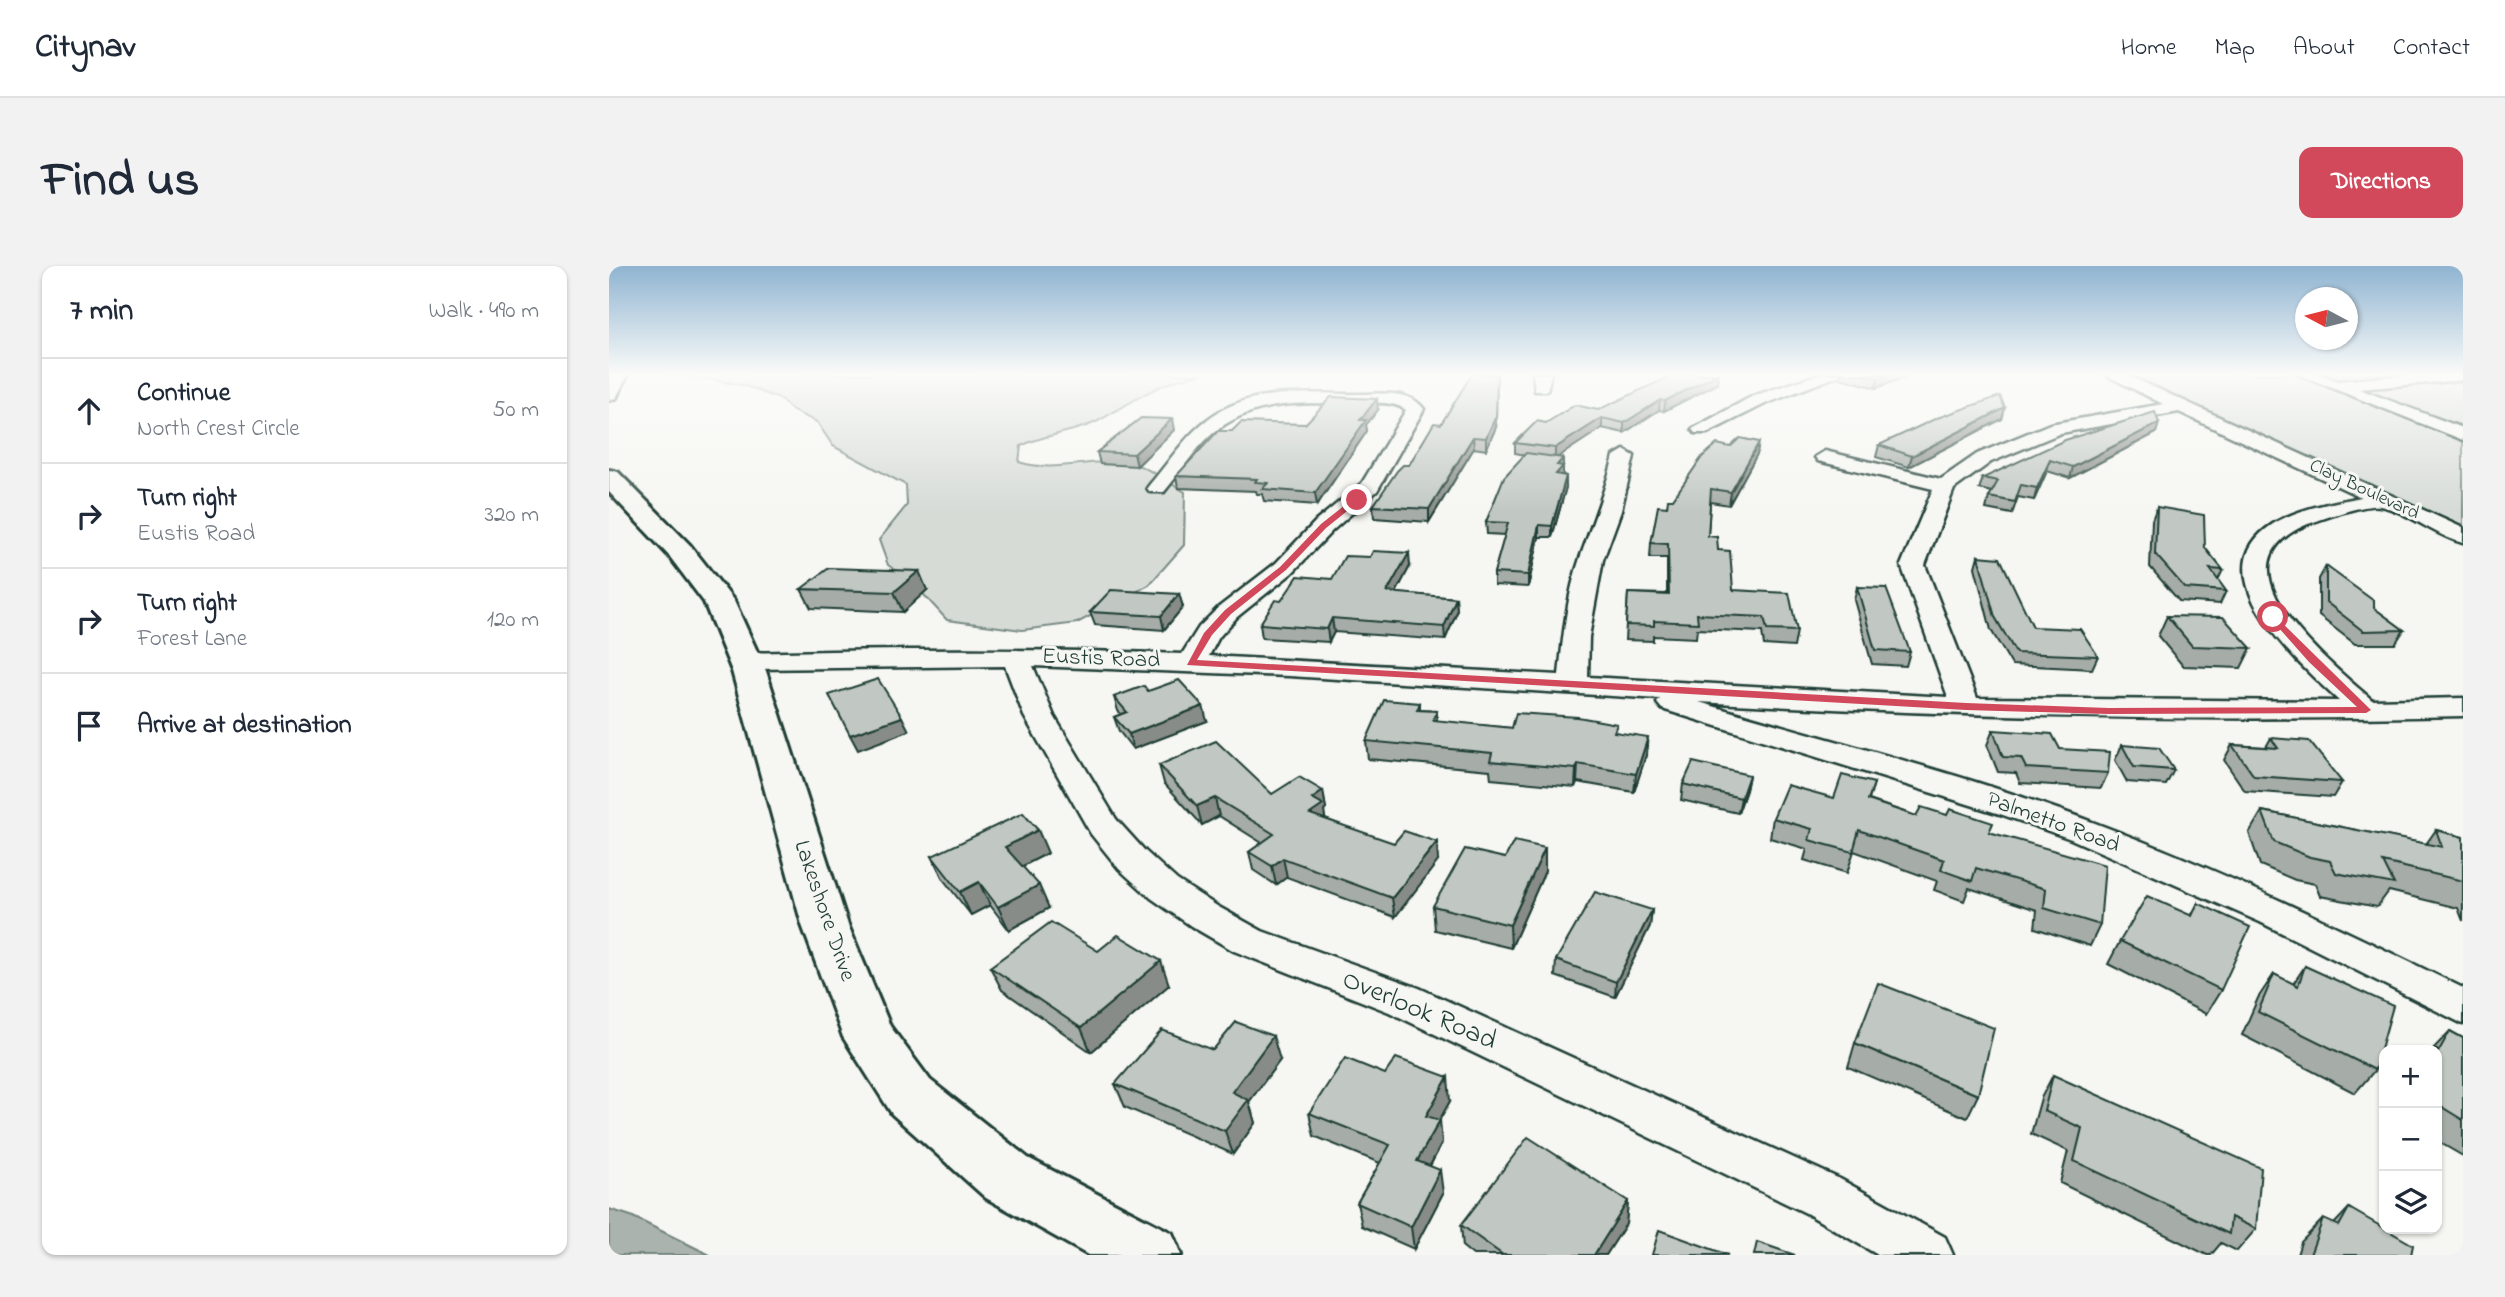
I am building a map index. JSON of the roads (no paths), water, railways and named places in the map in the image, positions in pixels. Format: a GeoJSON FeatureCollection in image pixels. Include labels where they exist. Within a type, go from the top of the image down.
{"type":"FeatureCollection","features":[{"type":"Feature","properties":{"kind":"street"},"geometry":{"type":"LineString","coordinates":[[1157,488],[1199,435],[1218,420]]}},
{"type":"Feature","properties":{"kind":"street"},"geometry":{"type":"LineString","coordinates":[[1191,663],[1208,633],[1228,612],[1283,568],[1324,526],[1370,487],[1409,420]]}},
{"type":"Feature","properties":{"kind":"street"},"geometry":{"type":"LineString","coordinates":[[1701,429],[1719,420]]}},
{"type":"Feature","properties":{"kind":"street"},"geometry":{"type":"LineString","coordinates":[[1966,706],[1913,565],[1945,486],[1984,458],[2033,436],[2087,420]]}},
{"type":"Feature","properties":{"kind":"street","name":"Clay Boulevard"},"geometry":{"type":"LineString","coordinates":[[2213,420],[2463,536]]}},
{"type":"Feature","properties":{"kind":"street"},"geometry":{"type":"LineString","coordinates":[[2427,420],[2463,434]]}},
{"type":"Feature","properties":{"kind":"street"},"geometry":{"type":"LineString","coordinates":[[1573,684],[1576,637],[1591,560],[1611,511],[1624,456]]}},
{"type":"Feature","properties":{"kind":"street"},"geometry":{"type":"LineString","coordinates":[[1825,457],[1945,486]]}},
{"type":"Feature","properties":{"kind":"street","name":"Lakeshore Drive"},"geometry":{"type":"LineString","coordinates":[[609,477],[680,551],[719,601],[745,662],[825,925],[869,1037],[911,1097],[1007,1178],[1150,1255]]}},
{"type":"Feature","properties":{"kind":"street"},"geometry":{"type":"LineString","coordinates":[[2366,710],[2313,660],[2273,617],[2257,584],[2256,570],[2265,543],[2278,531],[2334,510],[2381,498]]}},
{"type":"Feature","properties":{"kind":"street","name":"Eustis Road"},"geometry":{"type":"LineString","coordinates":[[745,662],[855,656],[1019,656],[1966,706],[2109,711],[2463,707]]}},
{"type":"Feature","properties":{"kind":"street","name":"Overlook Road"},"geometry":{"type":"LineString","coordinates":[[1019,656],[1017,662],[1038,716],[1104,825],[1140,867],[1164,889],[1204,916],[1248,940],[1404,1000],[1823,1196],[1927,1255]]}},
{"type":"Feature","properties":{"kind":"street","name":"Palmetto Road"},"geometry":{"type":"LineString","coordinates":[[1624,688],[2012,806],[2083,831],[2273,912],[2463,1007]]}}]}
